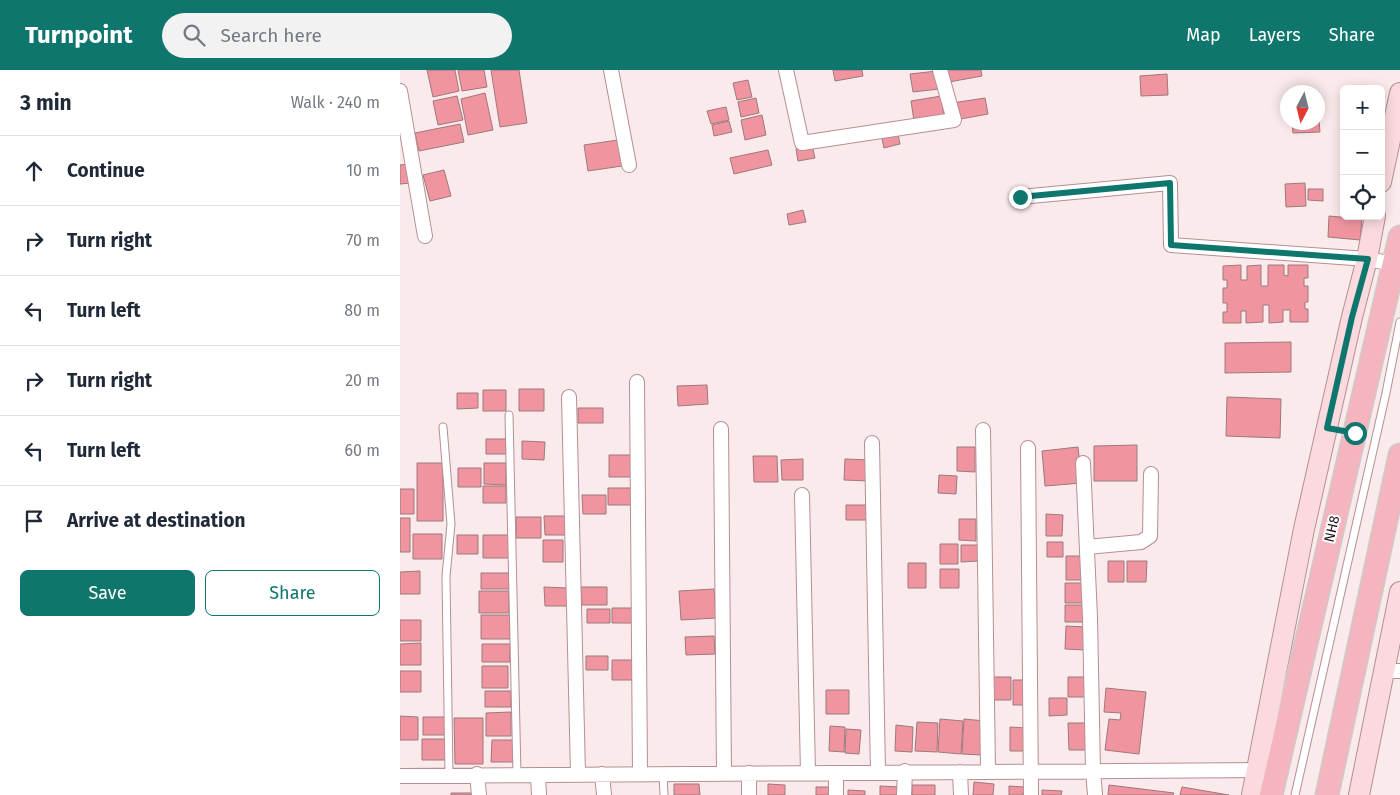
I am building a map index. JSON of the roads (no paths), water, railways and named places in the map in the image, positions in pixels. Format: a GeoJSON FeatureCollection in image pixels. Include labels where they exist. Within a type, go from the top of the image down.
{"type":"FeatureCollection","features":[{"type":"Feature","properties":{"kind":"main road","name":"NH8"},"geometry":{"type":"LineString","coordinates":[[1271,795],[1267,770],[1355,433],[1397,250]]}},
{"type":"Feature","properties":{"kind":"main road"},"geometry":{"type":"LineString","coordinates":[[1327,795],[1400,455]]}},
{"type":"Feature","properties":{"kind":"street"},"geometry":{"type":"LineString","coordinates":[[611,70],[629,165]]}},
{"type":"Feature","properties":{"kind":"street"},"geometry":{"type":"LineString","coordinates":[[786,70],[802,143],[954,120],[940,70]]}},
{"type":"Feature","properties":{"kind":"street"},"geometry":{"type":"LineString","coordinates":[[400,91],[425,236]]}},
{"type":"Feature","properties":{"kind":"street"},"geometry":{"type":"LineString","coordinates":[[1382,175],[1400,93]]}},
{"type":"Feature","properties":{"kind":"street"},"geometry":{"type":"LineString","coordinates":[[1020,197],[1170,183],[1171,245],[1368,259],[1397,250]]}},
{"type":"Feature","properties":{"kind":"street"},"geometry":{"type":"LineString","coordinates":[[1252,795],[1267,770],[1302,539],[1352,317],[1368,259],[1374,220]]}},
{"type":"Feature","properties":{"kind":"street"},"geometry":{"type":"LineString","coordinates":[[637,382],[640,774]]}},
{"type":"Feature","properties":{"kind":"street"},"geometry":{"type":"LineString","coordinates":[[569,397],[578,774]]}},
{"type":"Feature","properties":{"kind":"street"},"geometry":{"type":"LineString","coordinates":[[1327,428],[1355,433]]}},
{"type":"Feature","properties":{"kind":"street"},"geometry":{"type":"LineString","coordinates":[[720,429],[724,774]]}},
{"type":"Feature","properties":{"kind":"street"},"geometry":{"type":"LineString","coordinates":[[983,430],[988,771]]}},
{"type":"Feature","properties":{"kind":"street"},"geometry":{"type":"LineString","coordinates":[[872,443],[878,773]]}},
{"type":"Feature","properties":{"kind":"street"},"geometry":{"type":"LineString","coordinates":[[1028,448],[1031,795]]}},
{"type":"Feature","properties":{"kind":"street"},"geometry":{"type":"LineString","coordinates":[[1083,463],[1095,795]]}},
{"type":"Feature","properties":{"kind":"street"},"geometry":{"type":"LineString","coordinates":[[1087,548],[1141,542],[1150,536],[1151,474]]}},
{"type":"Feature","properties":{"kind":"street"},"geometry":{"type":"LineString","coordinates":[[802,495],[808,773]]}},
{"type":"Feature","properties":{"kind":"street"},"geometry":{"type":"LineString","coordinates":[[1359,795],[1392,671],[1400,592]]}},
{"type":"Feature","properties":{"kind":"street"},"geometry":{"type":"LineString","coordinates":[[400,776],[478,774],[878,773],[1031,770],[1267,770]]}},
{"type":"Feature","properties":{"kind":"street"},"geometry":{"type":"LineString","coordinates":[[904,795],[905,771]]}},
{"type":"Feature","properties":{"kind":"street"},"geometry":{"type":"LineString","coordinates":[[960,772],[961,795]]}},
{"type":"Feature","properties":{"kind":"street"},"geometry":{"type":"LineString","coordinates":[[749,773],[749,795]]}},
{"type":"Feature","properties":{"kind":"street"},"geometry":{"type":"LineString","coordinates":[[836,773],[836,795]]}},
{"type":"Feature","properties":{"kind":"street"},"geometry":{"type":"LineString","coordinates":[[478,774],[479,795]]}},
{"type":"Feature","properties":{"kind":"street"},"geometry":{"type":"LineString","coordinates":[[602,774],[604,795]]}},
{"type":"Feature","properties":{"kind":"street"},"geometry":{"type":"LineString","coordinates":[[538,775],[539,795]]}},
{"type":"Feature","properties":{"kind":"lane"},"geometry":{"type":"LineString","coordinates":[[1295,795],[1386,393],[1400,322]]}},
{"type":"Feature","properties":{"kind":"lane"},"geometry":{"type":"LineString","coordinates":[[508,416],[517,775]]}},
{"type":"Feature","properties":{"kind":"lane"},"geometry":{"type":"LineString","coordinates":[[443,427],[451,524],[446,576],[449,775]]}},
{"type":"Feature","properties":{"kind":"lane"},"geometry":{"type":"LineString","coordinates":[[663,774],[664,795]]}}]}
